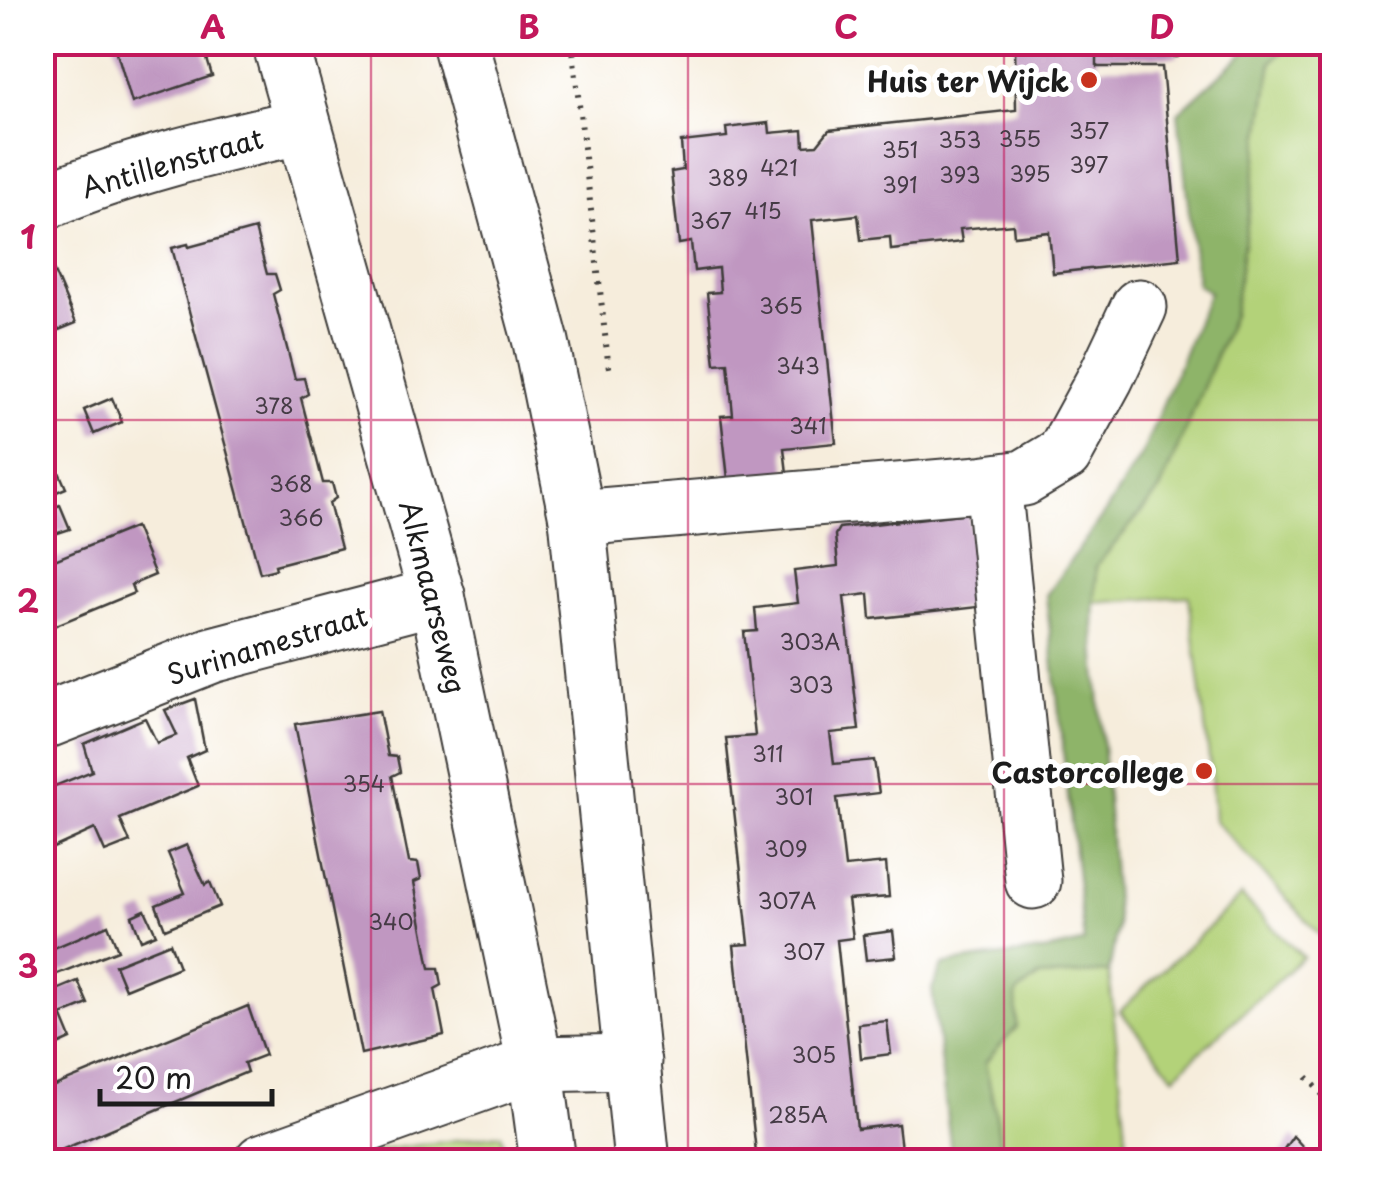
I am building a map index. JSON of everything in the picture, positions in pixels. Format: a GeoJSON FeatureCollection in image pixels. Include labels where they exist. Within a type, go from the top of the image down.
{"type":"FeatureCollection","features":[{"type":"Feature","properties":{"kind":"street","name":"Alkmaarseweg"},"geometry":{"type":"LineString","coordinates":[[280,42],[438,596],[534,1064],[548,1162]]}},
{"type":"Feature","properties":{"kind":"street"},"geometry":{"type":"LineString","coordinates":[[460,42],[541,342],[577,518],[642,1162]]}},
{"type":"Feature","properties":{"kind":"street","name":"Antillenstraat"},"geometry":{"type":"LineString","coordinates":[[42,202],[234,141],[303,126]]}},
{"type":"Feature","properties":{"kind":"street"},"geometry":{"type":"LineString","coordinates":[[577,518],[1024,478],[1064,454],[1139,307]]}},
{"type":"Feature","properties":{"kind":"street"},"geometry":{"type":"LineString","coordinates":[[993,482],[1033,881]]}},
{"type":"Feature","properties":{"kind":"street","name":"Surinamestraat"},"geometry":{"type":"LineString","coordinates":[[42,722],[212,655],[438,596]]}},
{"type":"Feature","properties":{"kind":"street"},"geometry":{"type":"LineString","coordinates":[[262,1162],[534,1064],[633,1062]]}},
{"type":"Feature","properties":{"kind":"path"},"geometry":{"type":"LineString","coordinates":[[1308,1077],[1332,1105]]}},
{"type":"Feature","properties":{"kind":"green space"},"geometry":{"type":"Polygon","coordinates":[[[1256,42],[1292,43],[1272,61],[1233,315],[1160,490],[1096,566],[1094,629],[1117,927],[1109,972],[1038,977],[1016,994],[1017,1027],[985,1063],[1001,1161],[952,1161],[932,989],[943,965],[1084,942],[1046,595],[1143,452],[1209,292],[1197,284],[1178,113],[1256,42]]]}},
{"type":"Feature","properties":{"kind":"green space"},"geometry":{"type":"Polygon","coordinates":[[[1292,43],[1332,43],[1332,948],[1214,820],[1189,596],[1094,603],[1096,566],[1160,490],[1233,315],[1272,61],[1292,43]]]}},
{"type":"Feature","properties":{"kind":"green space"},"geometry":{"type":"Polygon","coordinates":[[[1241,896],[1303,957],[1174,1076],[1120,1011],[1241,896]]]}},
{"type":"Feature","properties":{"kind":"green space"},"geometry":{"type":"Polygon","coordinates":[[[1109,972],[1129,1161],[1001,1161],[984,1062],[1017,1027],[1015,994],[1038,977],[1109,972]]]}},
{"type":"Feature","properties":{"kind":"green space"},"geometry":{"type":"Polygon","coordinates":[[[501,1134],[508,1159],[344,1162],[382,1150],[501,1134]]]}},
{"type":"Feature","properties":{"kind":"building"},"geometry":{"type":"Polygon","coordinates":[[[114,42],[202,42],[212,76],[132,103],[114,42]]]}},
{"type":"Feature","properties":{"kind":"building"},"geometry":{"type":"Polygon","coordinates":[[[1015,42],[1171,42],[1171,51],[1177,51],[1178,57],[1097,57],[1097,67],[1162,67],[1180,259],[1053,273],[1049,232],[1014,236],[1013,224],[960,229],[962,242],[891,250],[890,237],[861,240],[858,215],[812,220],[836,443],[784,448],[787,473],[728,479],[721,416],[733,415],[728,363],[715,364],[707,293],[720,292],[718,268],[694,271],[691,242],[679,244],[671,172],[683,170],[681,142],[727,137],[726,128],[769,123],[770,133],[803,130],[804,146],[817,145],[829,130],[1016,110],[1015,42]]]}},
{"type":"Feature","properties":{"kind":"building"},"geometry":{"type":"Polygon","coordinates":[[[255,229],[267,274],[275,274],[280,290],[273,294],[295,379],[304,378],[308,394],[301,398],[323,483],[332,483],[336,498],[329,503],[341,548],[275,565],[276,569],[260,573],[172,248],[255,229]]]}},
{"type":"Feature","properties":{"kind":"building"},"geometry":{"type":"Polygon","coordinates":[[[54,272],[76,323],[42,337],[42,277],[54,272]]]}},
{"type":"Feature","properties":{"kind":"building"},"geometry":{"type":"Polygon","coordinates":[[[112,398],[122,422],[94,434],[84,410],[112,398]]]}},
{"type":"Feature","properties":{"kind":"building"},"geometry":{"type":"Polygon","coordinates":[[[56,465],[66,488],[42,498],[42,471],[56,465]]]}},
{"type":"Feature","properties":{"kind":"building"},"geometry":{"type":"Polygon","coordinates":[[[60,505],[70,529],[55,534],[46,511],[60,505]]]}},
{"type":"Feature","properties":{"kind":"building"},"geometry":{"type":"Polygon","coordinates":[[[969,513],[978,607],[871,619],[869,594],[844,597],[859,730],[830,733],[834,764],[874,760],[879,793],[837,798],[845,867],[886,863],[889,897],[848,900],[853,938],[837,940],[857,1129],[898,1124],[902,1157],[861,1162],[757,1162],[734,945],[749,944],[726,738],[755,736],[744,632],[757,631],[755,608],[798,603],[794,571],[838,566],[835,535],[839,528],[969,513]]]}},
{"type":"Feature","properties":{"kind":"building"},"geometry":{"type":"Polygon","coordinates":[[[135,527],[155,575],[131,585],[134,593],[42,631],[42,565],[135,527]]]}},
{"type":"Feature","properties":{"kind":"building"},"geometry":{"type":"Polygon","coordinates":[[[195,699],[205,750],[187,758],[198,786],[120,819],[130,842],[105,852],[95,829],[42,853],[42,760],[55,786],[92,771],[84,744],[145,718],[157,743],[177,735],[165,710],[195,699]]]}},
{"type":"Feature","properties":{"kind":"building"},"geometry":{"type":"Polygon","coordinates":[[[379,711],[388,756],[397,757],[400,772],[392,776],[409,862],[418,863],[421,879],[414,882],[430,968],[439,968],[442,985],[435,989],[444,1035],[361,1054],[295,724],[379,711]]]}},
{"type":"Feature","properties":{"kind":"building"},"geometry":{"type":"Polygon","coordinates":[[[187,845],[205,885],[210,882],[220,906],[165,929],[156,905],[185,893],[168,853],[187,845]]]}},
{"type":"Feature","properties":{"kind":"building"},"geometry":{"type":"Polygon","coordinates":[[[145,910],[156,934],[141,940],[132,916],[145,910]]]}},
{"type":"Feature","properties":{"kind":"building"},"geometry":{"type":"Polygon","coordinates":[[[108,925],[118,950],[42,980],[42,953],[108,925]]]}},
{"type":"Feature","properties":{"kind":"building"},"geometry":{"type":"Polygon","coordinates":[[[893,931],[896,957],[866,960],[863,935],[893,931]]]}},
{"type":"Feature","properties":{"kind":"building"},"geometry":{"type":"Polygon","coordinates":[[[170,943],[179,967],[125,989],[115,965],[170,943]]]}},
{"type":"Feature","properties":{"kind":"building"},"geometry":{"type":"Polygon","coordinates":[[[78,981],[88,1004],[61,1015],[71,1039],[51,1048],[42,1028],[42,996],[78,981]]]}},
{"type":"Feature","properties":{"kind":"building"},"geometry":{"type":"Polygon","coordinates":[[[248,1006],[265,1055],[244,1063],[247,1072],[42,1158],[42,1091],[248,1006]]]}},
{"type":"Feature","properties":{"kind":"building"},"geometry":{"type":"Polygon","coordinates":[[[887,1021],[891,1054],[861,1058],[858,1024],[887,1021]]]}},
{"type":"Feature","properties":{"kind":"building"},"geometry":{"type":"Polygon","coordinates":[[[1293,1136],[1317,1162],[1275,1162],[1293,1136]]]}},
{"type":"Feature","properties":{"kind":"place","name":"Huis ter Wijck"},"geometry":{"type":"Point","coordinates":[1089,80]}},
{"type":"Feature","properties":{"kind":"place","name":"Castorcollege"},"geometry":{"type":"Point","coordinates":[1204,771]}}]}
